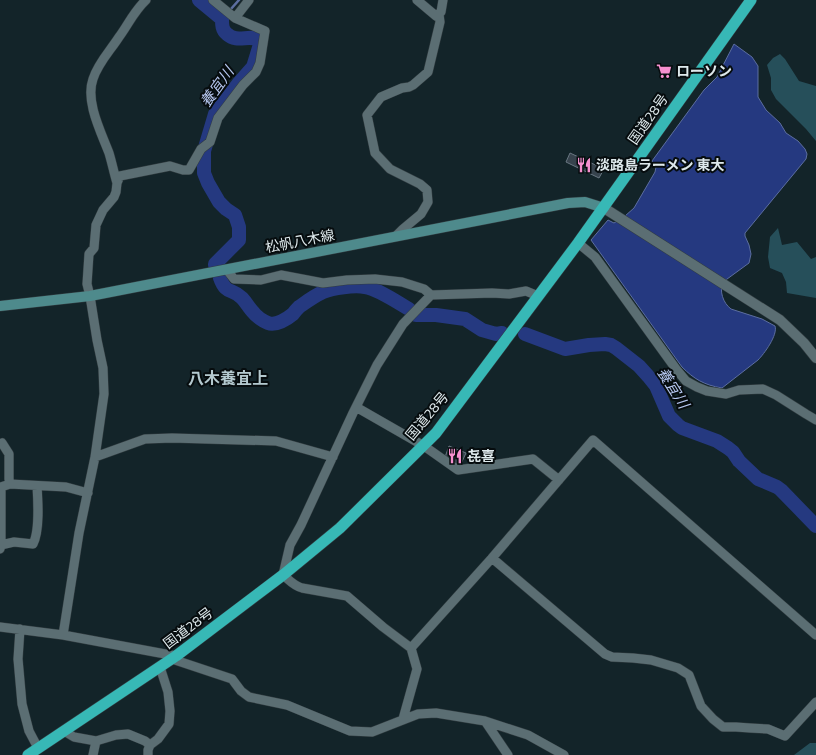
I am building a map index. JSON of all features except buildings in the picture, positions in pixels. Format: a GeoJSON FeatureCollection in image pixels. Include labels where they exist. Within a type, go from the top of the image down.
{"type":"FeatureCollection","features":[{"type":"Feature","properties":{"kind":"highway","name":"国道28号"},"geometry":{"type":"LineString","coordinates":[[32,753],[160,667],[283,575],[340,528],[424,446],[436,433],[604,208],[751,0]]}},
{"type":"Feature","properties":{"kind":"main road","name":"松帆八木線"},"geometry":{"type":"LineString","coordinates":[[0,306],[90,296],[568,202],[585,202],[604,208]]}},
{"type":"Feature","properties":{"kind":"street"},"geometry":{"type":"LineString","coordinates":[[117,183],[110,155],[94,115],[91,97],[92,80],[102,61],[119,38],[139,6],[146,0]]}},
{"type":"Feature","properties":{"kind":"street"},"geometry":{"type":"LineString","coordinates":[[63,635],[79,533],[95,457],[104,394],[103,368],[87,284],[89,254],[94,248],[96,226],[103,210],[114,197],[120,176],[170,166],[183,170],[189,170],[201,149],[210,142],[218,118],[243,85],[256,72],[260,63],[265,31],[234,17],[213,0]]}},
{"type":"Feature","properties":{"kind":"street"},"geometry":{"type":"LineString","coordinates":[[234,17],[249,0]]}},
{"type":"Feature","properties":{"kind":"street"},"geometry":{"type":"LineString","coordinates":[[417,0],[436,16],[439,14]]}},
{"type":"Feature","properties":{"kind":"street"},"geometry":{"type":"LineString","coordinates":[[396,236],[421,214],[428,202],[427,190],[420,184],[390,169],[375,153],[367,115],[381,97],[413,85],[428,72],[440,22],[439,14],[441,12],[443,0]]}},
{"type":"Feature","properties":{"kind":"street"},"geometry":{"type":"LineString","coordinates":[[604,208],[780,320],[804,342],[816,358]]}},
{"type":"Feature","properties":{"kind":"street"},"geometry":{"type":"LineString","coordinates":[[578,243],[595,257],[676,370],[686,381],[707,391],[726,394],[740,390],[763,390],[776,395],[816,420]]}},
{"type":"Feature","properties":{"kind":"street"},"geometry":{"type":"LineString","coordinates":[[227,270],[234,279],[247,280],[261,280],[281,276],[323,283],[374,279],[402,282],[424,289],[430,295]]}},
{"type":"Feature","properties":{"kind":"street"},"geometry":{"type":"LineString","coordinates":[[403,719],[417,669],[411,648],[383,627],[347,596],[296,586],[283,575],[290,545],[301,525],[377,365],[403,324],[430,295],[492,293],[509,294],[526,291],[538,296]]}},
{"type":"Feature","properties":{"kind":"street"},"geometry":{"type":"LineString","coordinates":[[356,407],[424,446],[458,470],[533,459],[559,480]]}},
{"type":"Feature","properties":{"kind":"street"},"geometry":{"type":"LineString","coordinates":[[95,457],[145,439],[172,438],[276,441],[333,457]]}},
{"type":"Feature","properties":{"kind":"street"},"geometry":{"type":"LineString","coordinates":[[411,648],[492,558],[593,440],[816,634]]}},
{"type":"Feature","properties":{"kind":"street"},"geometry":{"type":"LineString","coordinates":[[0,444],[2,443],[9,454],[8,479],[10,484]]}},
{"type":"Feature","properties":{"kind":"street"},"geometry":{"type":"LineString","coordinates":[[37,486],[38,514],[36,537],[33,544],[14,542],[0,547],[1,487],[10,484],[66,487],[88,492]]}},
{"type":"Feature","properties":{"kind":"street"},"geometry":{"type":"LineString","coordinates":[[492,558],[605,654],[612,657],[651,660],[665,663],[678,668],[689,675],[701,706],[723,727],[736,726],[768,729],[785,736],[816,702]]}},
{"type":"Feature","properties":{"kind":"street"},"geometry":{"type":"LineString","coordinates":[[0,627],[63,635],[174,657],[232,679],[241,691],[249,698],[287,705],[350,731],[372,732],[418,714],[436,713],[485,721],[528,735],[563,755]]}},
{"type":"Feature","properties":{"kind":"street"},"geometry":{"type":"LineString","coordinates":[[20,629],[18,660],[22,704],[29,730],[32,753]]}},
{"type":"Feature","properties":{"kind":"street"},"geometry":{"type":"LineString","coordinates":[[148,755],[150,745],[158,739],[169,724],[170,711],[168,692],[160,667]]}},
{"type":"Feature","properties":{"kind":"street"},"geometry":{"type":"LineString","coordinates":[[485,721],[508,755]]}},
{"type":"Feature","properties":{"kind":"street"},"geometry":{"type":"LineString","coordinates":[[64,731],[74,737],[96,741],[116,734],[128,734],[145,741],[150,745]]}},
{"type":"Feature","properties":{"kind":"street"},"geometry":{"type":"LineString","coordinates":[[93,755],[96,741]]}},
{"type":"Feature","properties":{"kind":"shaded area"},"geometry":{"type":"Polygon","coordinates":[[[780,54],[785,59],[799,81],[816,86],[816,141],[776,99],[771,90],[771,78],[767,65],[773,58],[780,54]]]}},
{"type":"Feature","properties":{"kind":"shaded area"},"geometry":{"type":"Polygon","coordinates":[[[778,228],[782,245],[797,242],[811,259],[816,257],[816,298],[787,293],[786,282],[782,273],[770,268],[768,257],[770,237],[778,228]]]}},
{"type":"Feature","properties":{"kind":"shaded area"},"geometry":{"type":"Polygon","coordinates":[[[810,743],[816,743],[816,755],[794,755],[810,743]]]}},
{"type":"Feature","properties":{"kind":"water"},"geometry":{"type":"Polygon","coordinates":[[[734,44],[752,57],[758,66],[758,97],[766,110],[780,123],[786,133],[798,141],[805,149],[807,154],[806,159],[745,233],[751,254],[749,263],[723,282],[721,289],[724,300],[731,309],[762,319],[775,326],[775,330],[770,344],[758,360],[722,388],[700,381],[682,367],[591,240],[608,220],[614,223],[634,208],[655,172],[656,167],[652,161],[704,90],[717,77],[734,44]]]}},
{"type":"Feature","properties":{"kind":"waterway","name":"養宜川"},"geometry":{"type":"LineString","coordinates":[[199,0],[222,19],[224,31],[231,37],[253,38],[261,41],[253,67],[215,114],[204,151],[204,173],[208,183],[219,202],[235,215],[239,227],[239,240],[215,265]]}},
{"type":"Feature","properties":{"kind":"waterway"},"geometry":{"type":"LineString","coordinates":[[222,19],[239,0]]}},
{"type":"Feature","properties":{"kind":"waterway","name":"養宜川"},"geometry":{"type":"LineString","coordinates":[[220,278],[227,289],[242,298],[256,315],[271,324],[281,322],[288,318],[310,299],[327,291],[344,287],[360,286],[376,290],[409,309]]}},
{"type":"Feature","properties":{"kind":"waterway","name":"養宜川"},"geometry":{"type":"LineString","coordinates":[[416,315],[436,315],[465,319],[482,330],[496,334],[502,333]]}},
{"type":"Feature","properties":{"kind":"waterway","name":"養宜川"},"geometry":{"type":"LineString","coordinates":[[525,334],[565,349],[605,344],[616,348],[639,366],[648,376],[656,386],[669,416],[678,425],[682,428],[717,441],[728,448],[758,479],[781,490],[816,526]]}},
{"type":"Feature","properties":{"kind":"place","name":"ローソン"},"geometry":{"type":"Point","coordinates":[664,71]}},
{"type":"Feature","properties":{"kind":"place","name":"淡路島ラーメン 東大"},"geometry":{"type":"Point","coordinates":[584,165]}},
{"type":"Feature","properties":{"kind":"place","name":"㐂喜"},"geometry":{"type":"Point","coordinates":[455,456]}},
{"type":"Feature","properties":{"kind":"district","name":"八木養宜上"},"geometry":{"type":"Point","coordinates":[228,378]}}]}
